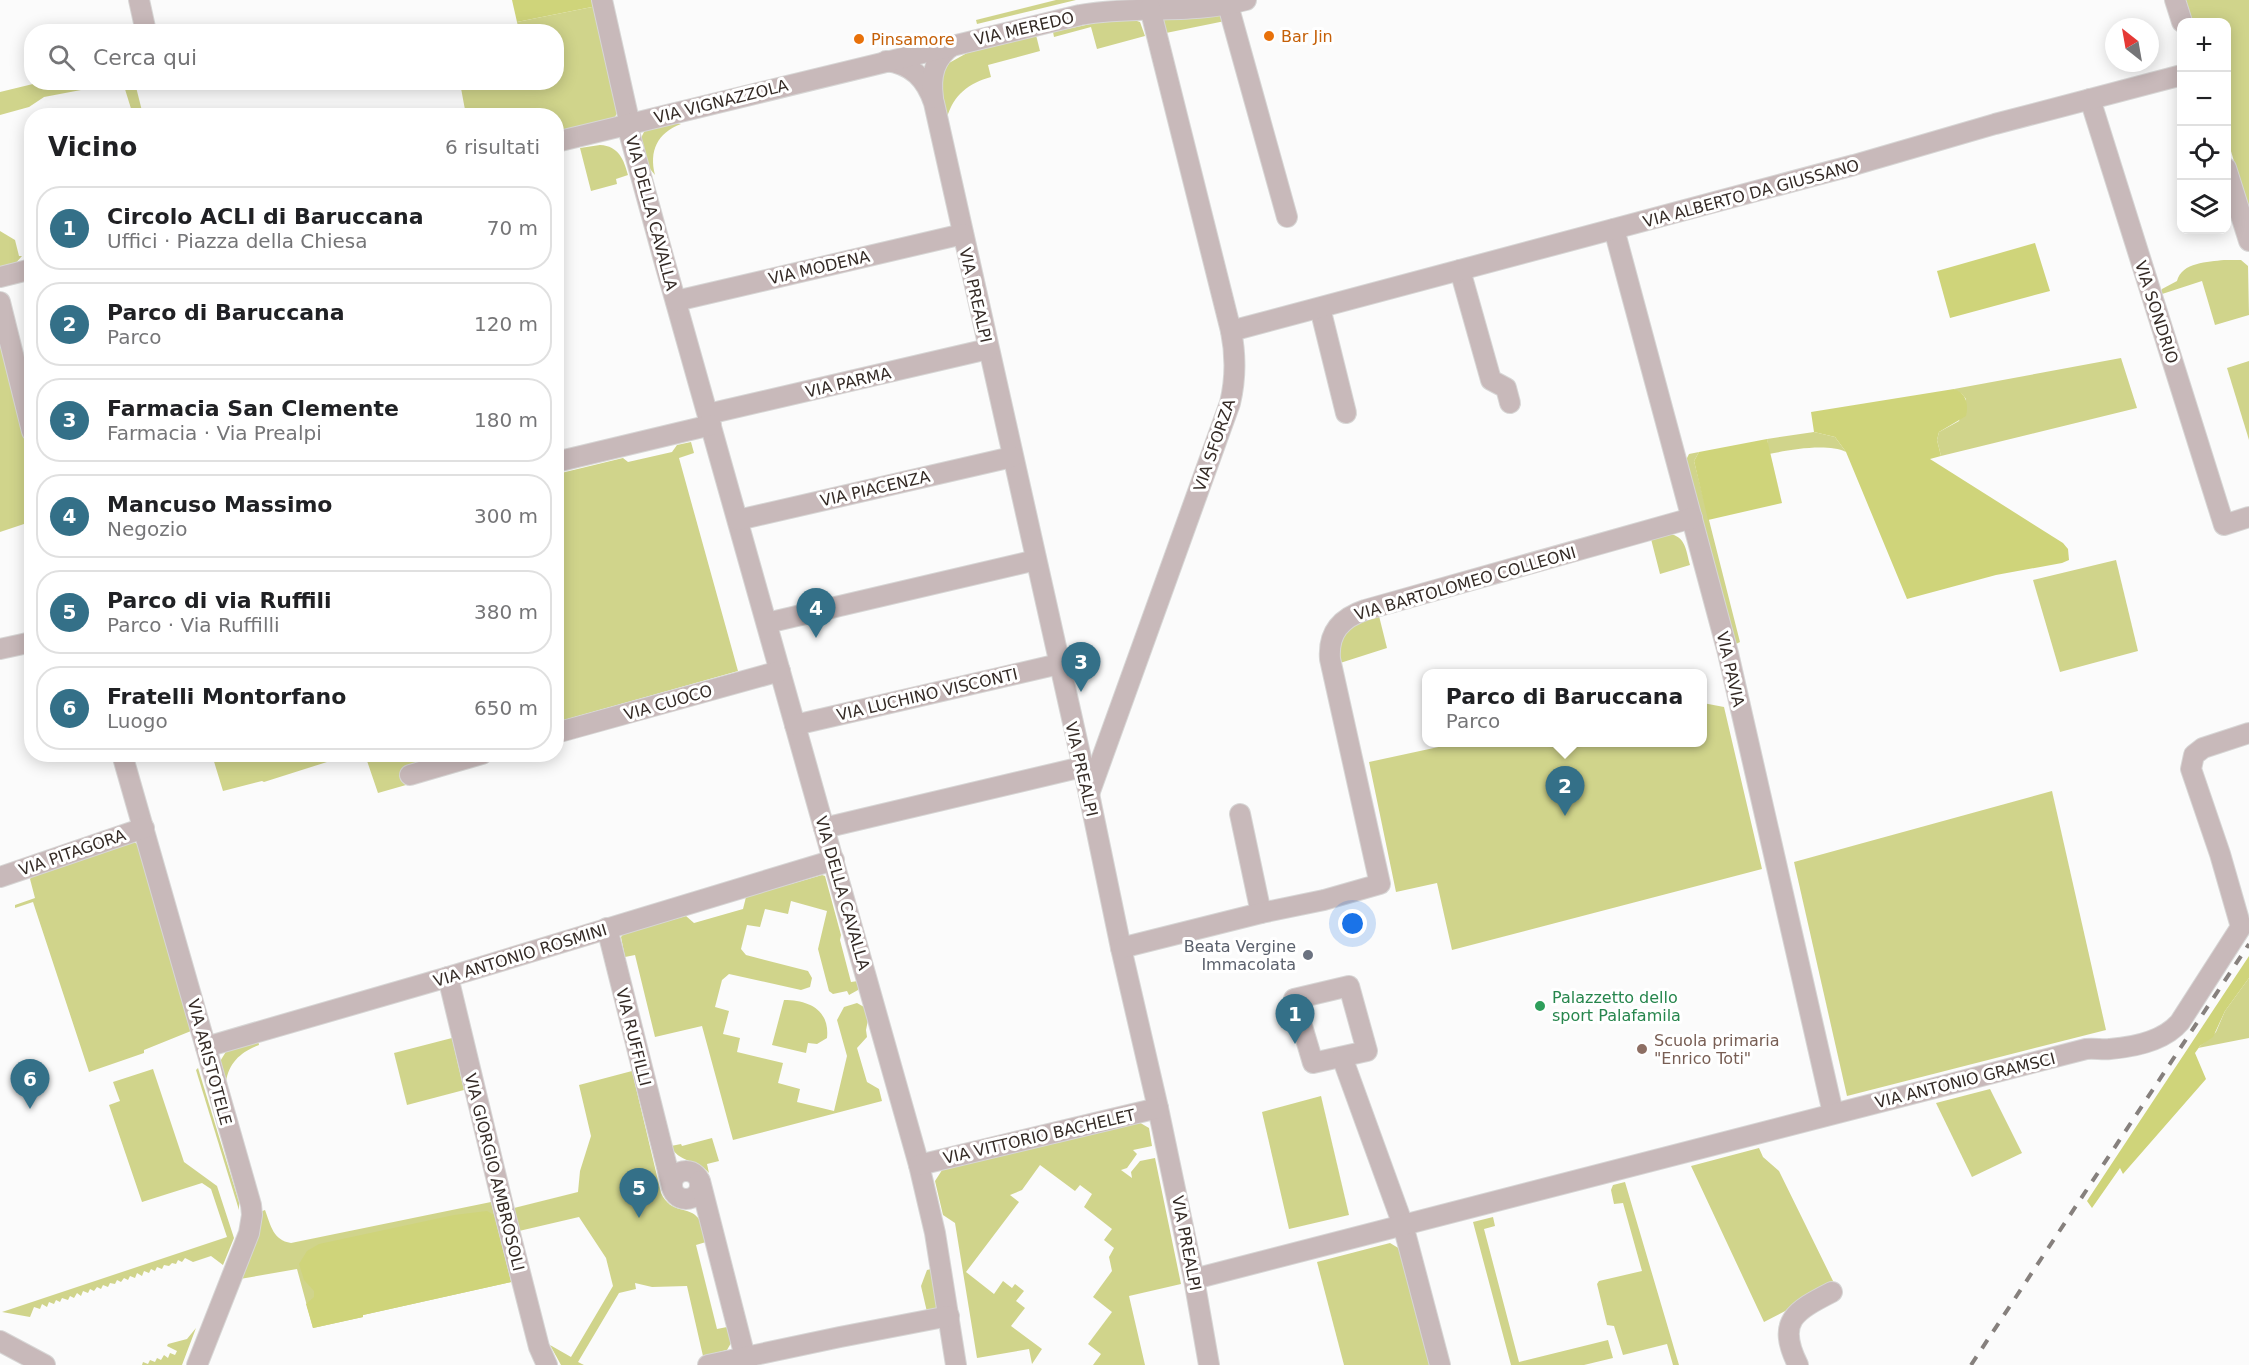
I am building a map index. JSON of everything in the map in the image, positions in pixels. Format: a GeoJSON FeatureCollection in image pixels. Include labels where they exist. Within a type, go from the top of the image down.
{"type":"FeatureCollection","features":[{"type":"Feature","properties":{"kind":"street"},"geometry":{"type":"LineString","coordinates":[[139,0],[144,24]]}},
{"type":"Feature","properties":{"kind":"street","name":"VIA DELLA CAVALLA"},"geometry":{"type":"LineString","coordinates":[[602,0],[628,124],[676,301],[919,1165],[935,1233],[956,1365]]}},
{"type":"Feature","properties":{"kind":"street"},"geometry":{"type":"LineString","coordinates":[[2175,0],[2181,18]]}},
{"type":"Feature","properties":{"kind":"street","name":"VIA MEREDO"},"geometry":{"type":"LineString","coordinates":[[886,61],[1090,13],[1237,2],[1287,217]]}},
{"type":"Feature","properties":{"kind":"street","name":"VIA SFORZA"},"geometry":{"type":"LineString","coordinates":[[1089,794],[1230,402],[1235,372],[1232,331],[1149,9]]}},
{"type":"Feature","properties":{"kind":"street","name":"VIA PREALPI"},"geometry":{"type":"LineString","coordinates":[[953,45],[941,54],[934,68],[932,77],[934,104],[1158,1108],[1194,1279],[1209,1365]]}},
{"type":"Feature","properties":{"kind":"street","name":"VIA VIGNAZZOLA"},"geometry":{"type":"LineString","coordinates":[[564,140],[886,61]]}},
{"type":"Feature","properties":{"kind":"street","name":"VIA PREALPI"},"geometry":{"type":"LineString","coordinates":[[886,61],[906,65],[923,79],[934,104]]}},
{"type":"Feature","properties":{"kind":"street","name":"VIA ALBERTO DA GIUSSANO"},"geometry":{"type":"LineString","coordinates":[[1232,331],[2177,76]]}},
{"type":"Feature","properties":{"kind":"street","name":"VIA SONDRIO"},"geometry":{"type":"LineString","coordinates":[[2090,99],[2224,525],[2249,517]]}},
{"type":"Feature","properties":{"kind":"street"},"geometry":{"type":"LineString","coordinates":[[2230,180],[2249,241]]}},
{"type":"Feature","properties":{"kind":"street","name":"VIA PAVIA"},"geometry":{"type":"LineString","coordinates":[[1614,229],[1728,653],[1833,1113]]}},
{"type":"Feature","properties":{"kind":"street","name":"VIA MODENA"},"geometry":{"type":"LineString","coordinates":[[676,301],[963,234]]}},
{"type":"Feature","properties":{"kind":"street"},"geometry":{"type":"LineString","coordinates":[[1460,270],[1491,380],[1506,388],[1510,403]]}},
{"type":"Feature","properties":{"kind":"street"},"geometry":{"type":"LineString","coordinates":[[0,277],[24,271]]}},
{"type":"Feature","properties":{"kind":"street"},"geometry":{"type":"LineString","coordinates":[[0,302],[24,399]]}},
{"type":"Feature","properties":{"kind":"street"},"geometry":{"type":"LineString","coordinates":[[1320,308],[1347,413]]}},
{"type":"Feature","properties":{"kind":"street","name":"VIA PARMA"},"geometry":{"type":"LineString","coordinates":[[709,420],[988,349]]}},
{"type":"Feature","properties":{"kind":"street"},"geometry":{"type":"LineString","coordinates":[[564,460],[709,420]]}},
{"type":"Feature","properties":{"kind":"street","name":"VIA PIACENZA"},"geometry":{"type":"LineString","coordinates":[[738,520],[1012,456]]}},
{"type":"Feature","properties":{"kind":"street","name":"VIA BARTOLOMEO COLLEONI"},"geometry":{"type":"LineString","coordinates":[[1121,948],[1323,900],[1380,884],[1330,659],[1332,640],[1336,628],[1342,621],[1359,612],[1692,518]]}},
{"type":"Feature","properties":{"kind":"street"},"geometry":{"type":"LineString","coordinates":[[767,622],[1036,560]]}},
{"type":"Feature","properties":{"kind":"street"},"geometry":{"type":"LineString","coordinates":[[0,650],[24,644]]}},
{"type":"Feature","properties":{"kind":"street","name":"VIA LUCHINO VISCONTI"},"geometry":{"type":"LineString","coordinates":[[795,725],[1059,664]]}},
{"type":"Feature","properties":{"kind":"street","name":"VIA CUOCO"},"geometry":{"type":"LineString","coordinates":[[564,732],[780,671]]}},
{"type":"Feature","properties":{"kind":"street"},"geometry":{"type":"LineString","coordinates":[[824,828],[1081,760],[1102,745],[1111,733]]}},
{"type":"Feature","properties":{"kind":"street","name":"VIA ANTONIO GRAMSCI"},"geometry":{"type":"LineString","coordinates":[[1194,1279],[2086,1049],[2111,1049],[2162,1037],[2174,1029],[2241,927],[2220,854],[2193,776],[2192,758],[2203,748],[2249,733]]}},
{"type":"Feature","properties":{"kind":"street","name":"VIA ARISTOTELE"},"geometry":{"type":"LineString","coordinates":[[124,762],[252,1215],[249,1233],[197,1365]]}},
{"type":"Feature","properties":{"kind":"street"},"geometry":{"type":"LineString","coordinates":[[410,775],[455,762]]}},
{"type":"Feature","properties":{"kind":"street"},"geometry":{"type":"LineString","coordinates":[[1240,814],[1261,913]]}},
{"type":"Feature","properties":{"kind":"street","name":"VIA PITAGORA"},"geometry":{"type":"LineString","coordinates":[[0,877],[144,828]]}},
{"type":"Feature","properties":{"kind":"street","name":"VIA ANTONIO ROSMINI"},"geometry":{"type":"LineString","coordinates":[[206,1047],[448,977],[834,860]]}},
{"type":"Feature","properties":{"kind":"street","name":"VIA RUFFILLI"},"geometry":{"type":"LineString","coordinates":[[607,928],[661,1145],[676,1193]]}},
{"type":"Feature","properties":{"kind":"street","name":"VIA GIORGIO AMBROSOLI"},"geometry":{"type":"LineString","coordinates":[[448,977],[512,1244],[539,1347],[547,1365]]}},
{"type":"Feature","properties":{"kind":"street"},"geometry":{"type":"LineString","coordinates":[[1349,986],[1366,1052],[1342,1057],[1312,1063],[1294,999],[1349,986]]}},
{"type":"Feature","properties":{"kind":"street"},"geometry":{"type":"LineString","coordinates":[[1342,1057],[1403,1225],[1440,1365]]}},
{"type":"Feature","properties":{"kind":"street","name":"VIA VITTORIO BACHELET"},"geometry":{"type":"LineString","coordinates":[[919,1165],[1158,1108]]}},
{"type":"Feature","properties":{"kind":"street"},"geometry":{"type":"LineString","coordinates":[[661,1145],[671,1160],[696,1177],[711,1221],[745,1357]]}},
{"type":"Feature","properties":{"kind":"street"},"geometry":{"type":"LineString","coordinates":[[676,1193],[694,1197],[699,1190],[696,1177]]}},
{"type":"Feature","properties":{"kind":"street"},"geometry":{"type":"LineString","coordinates":[[676,1193],[699,1207],[711,1221]]}},
{"type":"Feature","properties":{"kind":"street"},"geometry":{"type":"LineString","coordinates":[[1798,1365],[1789,1341],[1791,1321],[1800,1310],[1832,1292]]}},
{"type":"Feature","properties":{"kind":"street"},"geometry":{"type":"LineString","coordinates":[[708,1365],[949,1316]]}},
{"type":"Feature","properties":{"kind":"street"},"geometry":{"type":"LineString","coordinates":[[0,1341],[45,1365]]}},
{"type":"Feature","properties":{"kind":"green space"},"geometry":{"type":"Polygon","coordinates":[[[512,0],[595,0],[597,6],[517,22],[512,0]]]}},
{"type":"Feature","properties":{"kind":"green space"},"geometry":{"type":"Polygon","coordinates":[[[1056,0],[1076,0],[977,24],[976,20],[1056,0]]]}},
{"type":"Feature","properties":{"kind":"green space"},"geometry":{"type":"Polygon","coordinates":[[[2184,0],[2249,0],[2249,211],[2231,151],[2231,18],[2190,18],[2184,0]]]}},
{"type":"Feature","properties":{"kind":"green space"},"geometry":{"type":"Polygon","coordinates":[[[597,6],[618,111],[614,119],[564,132],[564,108],[465,108],[461,90],[564,90],[564,24],[517,24],[517,22],[597,6]]]}},
{"type":"Feature","properties":{"kind":"green space"},"geometry":{"type":"Polygon","coordinates":[[[1223,14],[1225,21],[1161,34],[1161,19],[1223,14]]]}},
{"type":"Feature","properties":{"kind":"green space"},"geometry":{"type":"Polygon","coordinates":[[[1131,19],[1140,22],[1145,36],[1097,49],[1091,27],[1054,37],[1053,32],[1095,23],[1131,19]]]}},
{"type":"Feature","properties":{"kind":"green space"},"geometry":{"type":"Polygon","coordinates":[[[1036,35],[1040,51],[988,65],[991,77],[963,91],[953,103],[947,118],[941,91],[941,78],[949,63],[967,53],[1036,35]]]}},
{"type":"Feature","properties":{"kind":"green space"},"geometry":{"type":"Polygon","coordinates":[[[24,86],[24,90],[81,90],[44,97],[29,107],[0,115],[0,92],[24,86]]]}},
{"type":"Feature","properties":{"kind":"green space"},"geometry":{"type":"Polygon","coordinates":[[[125,90],[137,90],[141,108],[131,108],[125,90]]]}},
{"type":"Feature","properties":{"kind":"green space"},"geometry":{"type":"Polygon","coordinates":[[[674,123],[681,124],[666,132],[654,151],[655,175],[646,164],[641,138],[645,130],[674,123]]]}},
{"type":"Feature","properties":{"kind":"green space"},"geometry":{"type":"Polygon","coordinates":[[[600,145],[612,148],[620,155],[628,175],[616,179],[617,184],[591,191],[580,148],[600,145]]]}},
{"type":"Feature","properties":{"kind":"green space"},"geometry":{"type":"Polygon","coordinates":[[[0,231],[15,240],[19,256],[22,256],[14,265],[0,269],[0,231]]]}},
{"type":"Feature","properties":{"kind":"green space"},"geometry":{"type":"Polygon","coordinates":[[[2035,243],[2050,291],[1950,318],[1937,271],[2035,243]]]}},
{"type":"Feature","properties":{"kind":"green space"},"geometry":{"type":"Polygon","coordinates":[[[2241,260],[2248,266],[2249,315],[2215,325],[2202,281],[2159,295],[2162,289],[2177,281],[2184,270],[2196,264],[2241,260]]]}},
{"type":"Feature","properties":{"kind":"green space"},"geometry":{"type":"Polygon","coordinates":[[[0,340],[24,434],[24,524],[0,532],[0,340]]]}},
{"type":"Feature","properties":{"kind":"green space"},"geometry":{"type":"Polygon","coordinates":[[[2121,358],[2137,408],[1941,456],[1937,440],[1939,432],[1959,421],[1966,399],[1954,389],[2121,358]]]}},
{"type":"Feature","properties":{"kind":"green space"},"geometry":{"type":"Polygon","coordinates":[[[2249,361],[2249,440],[2227,368],[2249,361]]]}},
{"type":"Feature","properties":{"kind":"green space"},"geometry":{"type":"Polygon","coordinates":[[[1954,389],[1966,400],[1966,416],[1939,432],[1937,440],[1941,456],[1930,459],[2063,543],[2068,549],[2069,560],[1996,575],[1907,599],[1846,452],[1835,437],[1814,432],[1811,412],[1954,389]]]}},
{"type":"Feature","properties":{"kind":"green space"},"geometry":{"type":"Polygon","coordinates":[[[1814,432],[1835,437],[1846,452],[1819,448],[1769,454],[1767,439],[1814,432]]]}},
{"type":"Feature","properties":{"kind":"green space"},"geometry":{"type":"Polygon","coordinates":[[[1767,439],[1782,503],[1708,520],[1694,461],[1699,452],[1767,439]]]}},
{"type":"Feature","properties":{"kind":"green space"},"geometry":{"type":"Polygon","coordinates":[[[691,442],[694,453],[679,458],[738,671],[564,720],[564,472],[623,458],[628,462],[672,452],[677,445],[691,442]]]}},
{"type":"Feature","properties":{"kind":"green space"},"geometry":{"type":"Polygon","coordinates":[[[1699,452],[1694,461],[1740,642],[1736,644],[1685,462],[1689,454],[1699,452]]]}},
{"type":"Feature","properties":{"kind":"green space"},"geometry":{"type":"Polygon","coordinates":[[[1669,534],[1675,535],[1682,541],[1690,565],[1660,574],[1651,539],[1669,534]]]}},
{"type":"Feature","properties":{"kind":"green space"},"geometry":{"type":"Polygon","coordinates":[[[2116,560],[2138,651],[2060,672],[2033,580],[2116,560]]]}},
{"type":"Feature","properties":{"kind":"green space"},"geometry":{"type":"Polygon","coordinates":[[[1379,616],[1387,648],[1337,664],[1339,639],[1357,620],[1379,616]]]}},
{"type":"Feature","properties":{"kind":"green space"},"geometry":{"type":"Polygon","coordinates":[[[1707,704],[1724,707],[1762,869],[1452,950],[1437,883],[1396,892],[1369,762],[1438,747],[1707,747],[1707,704]]]}},
{"type":"Feature","properties":{"kind":"green space"},"geometry":{"type":"Polygon","coordinates":[[[214,762],[327,762],[264,782],[223,791],[214,762]]]}},
{"type":"Feature","properties":{"kind":"green space"},"geometry":{"type":"Polygon","coordinates":[[[367,762],[415,762],[416,766],[402,770],[406,785],[378,793],[367,762]]]}},
{"type":"Feature","properties":{"kind":"green space"},"geometry":{"type":"Polygon","coordinates":[[[2052,791],[2106,1030],[1847,1096],[1794,862],[2052,791]]]}},
{"type":"Feature","properties":{"kind":"green space"},"geometry":{"type":"Polygon","coordinates":[[[132,841],[139,845],[191,1031],[144,1050],[144,1053],[89,1072],[33,902],[15,908],[15,905],[35,898],[30,879],[33,874],[132,841]]]}},
{"type":"Feature","properties":{"kind":"green space"},"geometry":{"type":"Polygon","coordinates":[[[825,876],[841,935],[840,940],[851,982],[858,981],[858,990],[849,995],[847,991],[833,994],[829,991],[818,949],[827,911],[791,901],[788,914],[765,909],[760,927],[747,925],[741,949],[746,955],[808,971],[812,978],[810,987],[801,990],[729,974],[722,980],[715,1007],[729,1011],[723,1034],[740,1038],[737,1052],[783,1063],[778,1083],[800,1089],[797,1102],[834,1111],[847,1056],[837,1020],[844,1007],[857,1003],[864,1007],[868,1020],[867,1037],[857,1048],[867,1082],[879,1089],[882,1101],[733,1140],[702,1026],[655,1037],[635,955],[625,957],[621,937],[624,933],[686,916],[694,923],[743,909],[746,897],[825,876]]]}},
{"type":"Feature","properties":{"kind":"green space"},"geometry":{"type":"Polygon","coordinates":[[[2249,956],[2249,978],[2225,1011],[2213,1037],[2200,1046],[2195,1053],[2206,1079],[2123,1174],[2120,1168],[2092,1208],[2087,1201],[2249,956]]]}},
{"type":"Feature","properties":{"kind":"green space"},"geometry":{"type":"Polygon","coordinates":[[[2249,978],[2249,1038],[2198,1048],[2216,1032],[2225,1011],[2249,978]]]}},
{"type":"Feature","properties":{"kind":"green space"},"geometry":{"type":"Polygon","coordinates":[[[784,1000],[802,1002],[816,1008],[825,1020],[827,1038],[817,1044],[808,1043],[806,1053],[772,1045],[784,1000]]]}},
{"type":"Feature","properties":{"kind":"green space"},"geometry":{"type":"Polygon","coordinates":[[[452,1038],[464,1090],[407,1105],[394,1053],[452,1038]]]}},
{"type":"Feature","properties":{"kind":"green space"},"geometry":{"type":"Polygon","coordinates":[[[258,1040],[259,1045],[241,1055],[233,1063],[226,1082],[219,1063],[227,1050],[258,1040]]]}},
{"type":"Feature","properties":{"kind":"green space"},"geometry":{"type":"Polygon","coordinates":[[[198,1068],[239,1202],[239,1210],[196,1070],[198,1068]]]}},
{"type":"Feature","properties":{"kind":"green space"},"geometry":{"type":"Polygon","coordinates":[[[153,1069],[184,1162],[217,1186],[234,1238],[223,1265],[211,1256],[193,1262],[185,1258],[182,1262],[178,1260],[176,1264],[164,1265],[162,1269],[157,1267],[155,1271],[151,1269],[149,1273],[144,1271],[142,1276],[137,1273],[135,1278],[130,1276],[128,1280],[124,1278],[121,1282],[117,1280],[115,1284],[110,1283],[108,1287],[103,1285],[101,1289],[97,1287],[94,1291],[90,1289],[88,1293],[83,1291],[81,1296],[77,1293],[74,1298],[70,1296],[68,1300],[62,1298],[60,1302],[56,1300],[54,1304],[49,1302],[47,1307],[42,1304],[40,1309],[34,1307],[30,1317],[2,1312],[227,1237],[211,1189],[202,1183],[142,1202],[109,1105],[120,1101],[113,1082],[153,1069]]]}},
{"type":"Feature","properties":{"kind":"green space"},"geometry":{"type":"Polygon","coordinates":[[[632,1071],[661,1193],[670,1204],[690,1212],[700,1221],[706,1242],[696,1245],[717,1329],[727,1327],[731,1343],[727,1350],[703,1356],[687,1286],[652,1287],[635,1283],[636,1289],[619,1293],[578,1362],[584,1365],[561,1365],[550,1345],[571,1357],[613,1286],[606,1258],[579,1217],[519,1231],[514,1208],[578,1192],[580,1171],[591,1136],[579,1085],[632,1071]]]}},
{"type":"Feature","properties":{"kind":"green space"},"geometry":{"type":"Polygon","coordinates":[[[1990,1089],[2022,1153],[1972,1177],[1936,1103],[1990,1089]]]}},
{"type":"Feature","properties":{"kind":"green space"},"geometry":{"type":"Polygon","coordinates":[[[1321,1096],[1349,1215],[1289,1229],[1262,1112],[1321,1096]]]}},
{"type":"Feature","properties":{"kind":"green space"},"geometry":{"type":"Polygon","coordinates":[[[1137,1121],[1149,1128],[1152,1146],[1133,1150],[1137,1154],[1127,1168],[1121,1170],[1132,1178],[1131,1172],[1140,1161],[1155,1158],[1181,1284],[1129,1296],[1145,1365],[1093,1365],[1101,1354],[1088,1344],[1112,1312],[1093,1297],[1112,1271],[1109,1257],[1114,1248],[1104,1240],[1112,1229],[1084,1207],[1092,1194],[1080,1185],[1075,1191],[1040,1165],[1022,1190],[1010,1195],[1019,1202],[966,1272],[994,1294],[1003,1281],[1012,1288],[1015,1284],[1024,1291],[1016,1301],[1025,1308],[1011,1326],[1042,1349],[1032,1364],[1029,1349],[977,1358],[955,1223],[943,1215],[935,1181],[944,1167],[1137,1121]]]}},
{"type":"Feature","properties":{"kind":"green space"},"geometry":{"type":"Polygon","coordinates":[[[712,1138],[719,1161],[707,1164],[709,1173],[678,1155],[671,1146],[681,1144],[682,1146],[712,1138]]]}},
{"type":"Feature","properties":{"kind":"green space"},"geometry":{"type":"Polygon","coordinates":[[[1759,1148],[1763,1157],[1779,1171],[1835,1285],[1764,1322],[1691,1166],[1759,1148]]]}},
{"type":"Feature","properties":{"kind":"green space"},"geometry":{"type":"Polygon","coordinates":[[[1625,1182],[1679,1365],[1673,1365],[1667,1344],[1623,1355],[1614,1326],[1607,1325],[1597,1284],[1599,1281],[1642,1271],[1623,1203],[1614,1204],[1611,1190],[1613,1185],[1625,1182]]]}},
{"type":"Feature","properties":{"kind":"green space"},"geometry":{"type":"Polygon","coordinates":[[[491,1202],[511,1282],[313,1328],[297,1269],[240,1279],[260,1212],[265,1210],[276,1235],[291,1243],[491,1202]]]}},
{"type":"Feature","properties":{"kind":"green space"},"geometry":{"type":"Polygon","coordinates":[[[487,1211],[494,1215],[511,1282],[313,1328],[306,1304],[314,1297],[314,1291],[304,1280],[299,1264],[307,1251],[319,1244],[454,1215],[487,1211]]]}},
{"type":"Feature","properties":{"kind":"green space"},"geometry":{"type":"Polygon","coordinates":[[[1493,1217],[1495,1226],[1484,1229],[1519,1362],[1608,1340],[1613,1358],[1584,1365],[1511,1365],[1473,1222],[1493,1217]]]}},
{"type":"Feature","properties":{"kind":"green space"},"geometry":{"type":"Polygon","coordinates":[[[1390,1243],[1400,1249],[1430,1365],[1344,1365],[1317,1262],[1390,1243]]]}},
{"type":"Feature","properties":{"kind":"green space"},"geometry":{"type":"Polygon","coordinates":[[[931,1269],[938,1308],[936,1311],[927,1312],[921,1286],[927,1270],[931,1269]]]}},
{"type":"Feature","properties":{"kind":"green space"},"geometry":{"type":"Polygon","coordinates":[[[196,1328],[182,1365],[142,1365],[143,1362],[148,1364],[150,1360],[155,1362],[157,1358],[161,1360],[164,1355],[168,1358],[170,1353],[175,1355],[177,1351],[167,1346],[168,1344],[187,1339],[196,1328]]]}},
{"type":"Feature","properties":{"kind":"railway"},"geometry":{"type":"LineString","coordinates":[[1971,1365],[2249,944]]}},
{"type":"Feature","properties":{"kind":"place","name":"Bar Jin"},"geometry":{"type":"Point","coordinates":[1269,36]}},
{"type":"Feature","properties":{"kind":"place","name":"Pinsamore"},"geometry":{"type":"Point","coordinates":[859,39]}},
{"type":"Feature","properties":{"kind":"place","name":"Mancuso Massimo"},"geometry":{"type":"Point","coordinates":[816,638]}},
{"type":"Feature","properties":{"kind":"place","name":"Farmacia San Clemente"},"geometry":{"type":"Point","coordinates":[1081,692]}},
{"type":"Feature","properties":{"kind":"place","name":"Parco di Baruccana"},"geometry":{"type":"Point","coordinates":[1565,816]}},
{"type":"Feature","properties":{"kind":"place","name":"Beata Vergine Immacolata"},"geometry":{"type":"Point","coordinates":[1308,955]}},
{"type":"Feature","properties":{"kind":"place","name":"Palazzetto dello sport Palafamila"},"geometry":{"type":"Point","coordinates":[1540,1006]}},
{"type":"Feature","properties":{"kind":"place","name":"Circolo ACLI di Baruccana"},"geometry":{"type":"Point","coordinates":[1295,1044]}},
{"type":"Feature","properties":{"kind":"place","name":"Scuola primaria \"Enrico Toti\""},"geometry":{"type":"Point","coordinates":[1642,1049]}},
{"type":"Feature","properties":{"kind":"place","name":"Fratelli Montorfano"},"geometry":{"type":"Point","coordinates":[30,1109]}},
{"type":"Feature","properties":{"kind":"place","name":"Parco di via Ruffili"},"geometry":{"type":"Point","coordinates":[639,1218]}}]}
